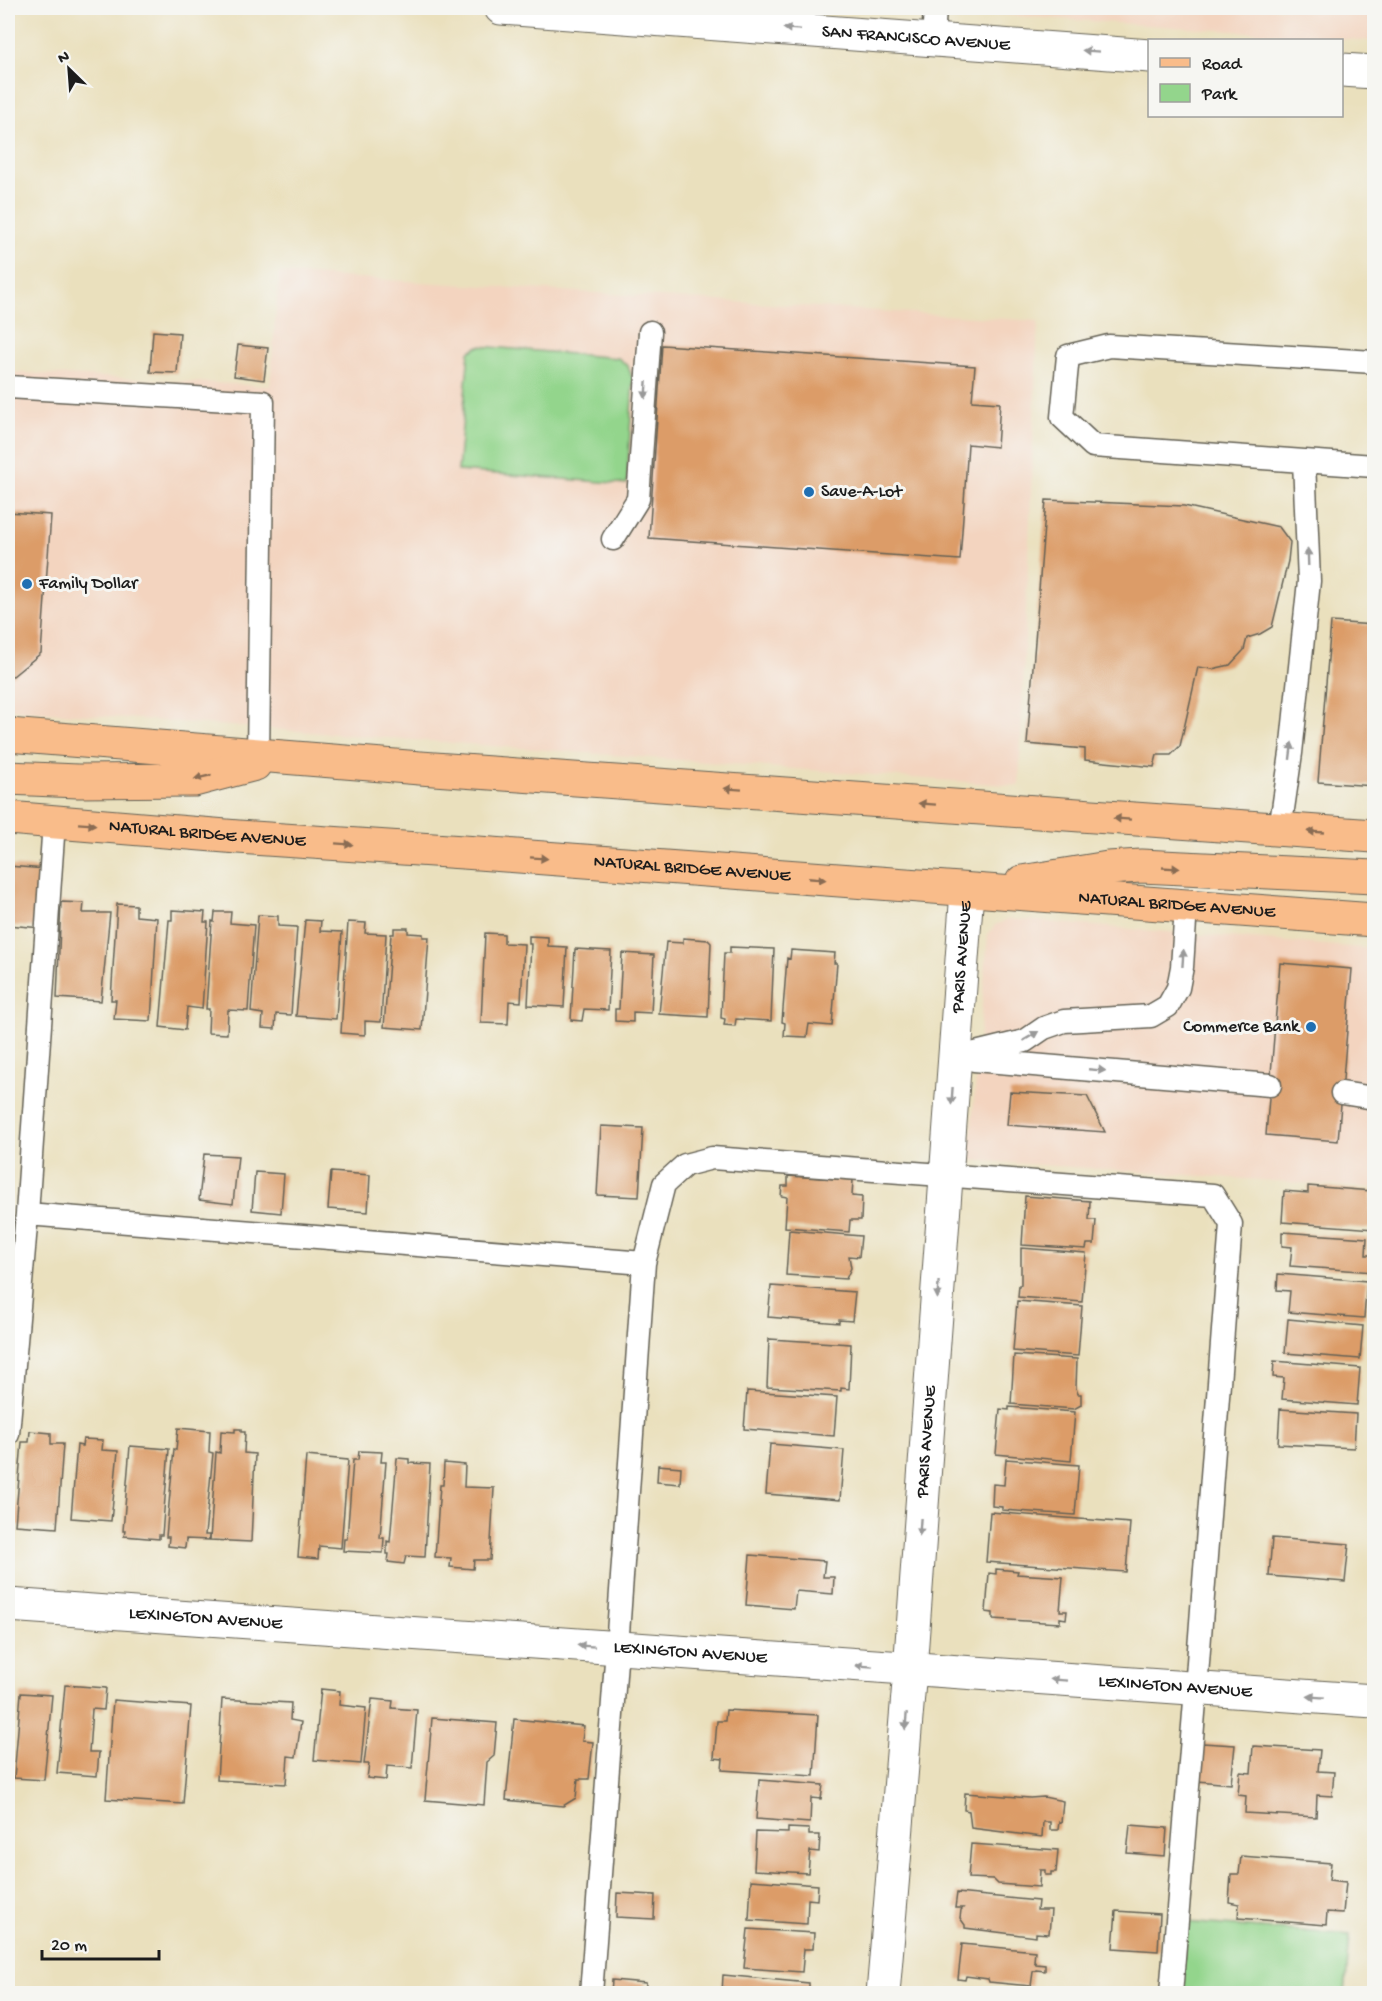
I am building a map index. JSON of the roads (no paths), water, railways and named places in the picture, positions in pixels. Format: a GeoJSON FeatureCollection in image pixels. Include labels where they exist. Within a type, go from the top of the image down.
{"type":"FeatureCollection","features":[{"type":"Feature","properties":{"kind":"main road"},"geometry":{"type":"LineString","coordinates":[[8,735],[269,757],[1374,836]]}},
{"type":"Feature","properties":{"kind":"main road"},"geometry":{"type":"LineString","coordinates":[[8,778],[78,781],[194,780],[269,757]]}},
{"type":"Feature","properties":{"kind":"main road","name":"NATURAL BRIDGE AVENUE"},"geometry":{"type":"LineString","coordinates":[[8,818],[1374,920]]}},
{"type":"Feature","properties":{"kind":"main road"},"geometry":{"type":"LineString","coordinates":[[967,891],[1108,868],[1140,866],[1374,877]]}},
{"type":"Feature","properties":{"kind":"street","name":"SAN FRANCISCO AVENUE"},"geometry":{"type":"LineString","coordinates":[[501,8],[1148,56]]}},
{"type":"Feature","properties":{"kind":"street"},"geometry":{"type":"LineString","coordinates":[[1343,70],[1374,72]]}},
{"type":"Feature","properties":{"kind":"street","name":"PARIS AVENUE"},"geometry":{"type":"LineString","coordinates":[[884,1994],[967,891]]}},
{"type":"Feature","properties":{"kind":"street","name":"LEXINGTON AVENUE"},"geometry":{"type":"LineString","coordinates":[[8,1605],[1374,1701]]}},
{"type":"Feature","properties":{"kind":"lane"},"geometry":{"type":"LineString","coordinates":[[933,40],[935,8]]}},
{"type":"Feature","properties":{"kind":"lane"},"geometry":{"type":"LineString","coordinates":[[613,539],[638,499],[650,332]]}},
{"type":"Feature","properties":{"kind":"lane"},"geometry":{"type":"LineString","coordinates":[[1374,362],[1109,346],[1068,357],[1062,417],[1094,446],[1374,466]]}},
{"type":"Feature","properties":{"kind":"lane"},"geometry":{"type":"LineString","coordinates":[[8,387],[262,402],[269,757]]}},
{"type":"Feature","properties":{"kind":"lane"},"geometry":{"type":"LineString","coordinates":[[1280,830],[1291,753],[1309,581],[1304,461]]}},
{"type":"Feature","properties":{"kind":"lane"},"geometry":{"type":"LineString","coordinates":[[8,1434],[27,1214],[54,822]]}},
{"type":"Feature","properties":{"kind":"lane"},"geometry":{"type":"LineString","coordinates":[[955,1058],[1025,1041],[1044,1028],[1064,1021],[1151,1016],[1168,1006],[1178,988],[1182,967],[1186,907]]}},
{"type":"Feature","properties":{"kind":"lane"},"geometry":{"type":"LineString","coordinates":[[955,1058],[1270,1085]]}},
{"type":"Feature","properties":{"kind":"lane"},"geometry":{"type":"LineString","coordinates":[[1342,1093],[1374,1098]]}},
{"type":"Feature","properties":{"kind":"lane"},"geometry":{"type":"LineString","coordinates":[[591,1994],[644,1263],[664,1184],[685,1165],[712,1158],[1213,1195],[1231,1224],[1171,1994]]}},
{"type":"Feature","properties":{"kind":"lane"},"geometry":{"type":"LineString","coordinates":[[27,1214],[644,1263]]}},
{"type":"Feature","properties":{"kind":"place","name":"Save-A-Lot"},"geometry":{"type":"Point","coordinates":[809,492]}},
{"type":"Feature","properties":{"kind":"place","name":"Family Dollar"},"geometry":{"type":"Point","coordinates":[27,584]}},
{"type":"Feature","properties":{"kind":"place","name":"Commerce Bank"},"geometry":{"type":"Point","coordinates":[1311,1027]}}]}
